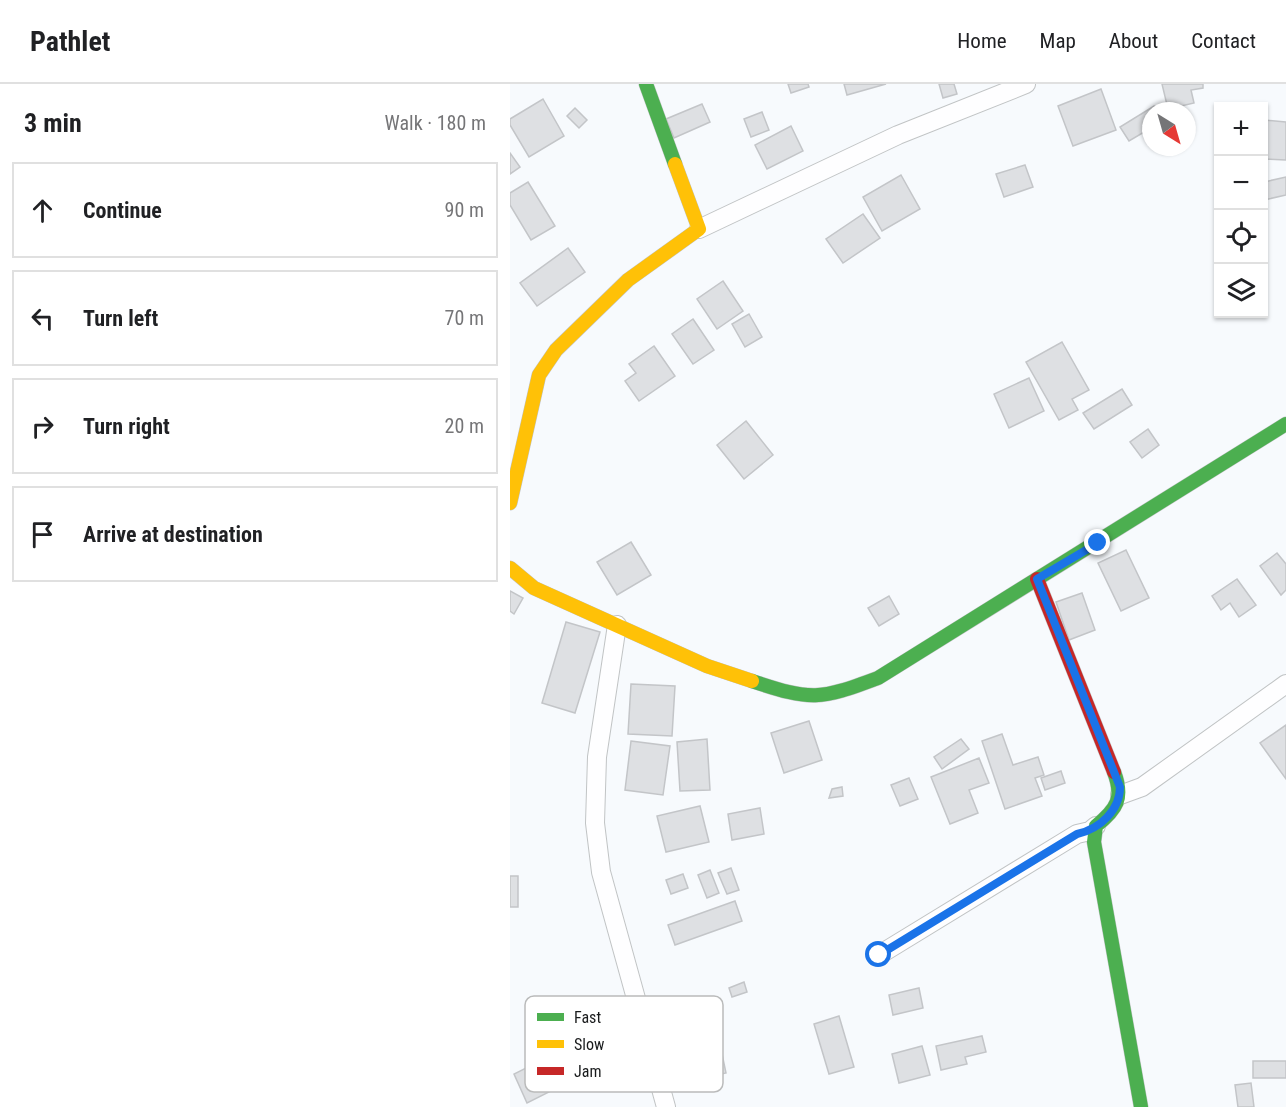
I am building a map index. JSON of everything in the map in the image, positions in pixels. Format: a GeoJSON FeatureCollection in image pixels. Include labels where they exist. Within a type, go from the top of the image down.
{"type":"FeatureCollection","features":[{"type":"Feature","properties":{"kind":"street"},"geometry":{"type":"LineString","coordinates":[[646,84],[699,229]]}},
{"type":"Feature","properties":{"kind":"street"},"geometry":{"type":"LineString","coordinates":[[510,504],[539,375],[556,350],[627,280],[699,229],[898,135],[1026,84]]}},
{"type":"Feature","properties":{"kind":"street"},"geometry":{"type":"LineString","coordinates":[[510,569],[534,588],[707,666],[785,692],[808,697],[832,695],[878,678],[1286,424]]}},
{"type":"Feature","properties":{"kind":"street"},"geometry":{"type":"LineString","coordinates":[[879,955],[1077,834],[1090,831],[1107,818],[1119,801],[1120,787],[1037,579]]}},
{"type":"Feature","properties":{"kind":"street"},"geometry":{"type":"LineString","coordinates":[[617,625],[597,757],[595,823],[601,872],[633,996]]}},
{"type":"Feature","properties":{"kind":"street"},"geometry":{"type":"LineString","coordinates":[[1120,795],[1142,788],[1286,684]]}},
{"type":"Feature","properties":{"kind":"street"},"geometry":{"type":"LineString","coordinates":[[1096,826],[1094,842],[1141,1107]]}},
{"type":"Feature","properties":{"kind":"building"},"geometry":{"type":"Polygon","coordinates":[[[788,84],[808,84],[809,87],[791,93],[788,84]]]}},
{"type":"Feature","properties":{"kind":"building"},"geometry":{"type":"Polygon","coordinates":[[[844,84],[886,84],[847,95],[844,84]]]}},
{"type":"Feature","properties":{"kind":"building"},"geometry":{"type":"Polygon","coordinates":[[[939,84],[954,84],[957,94],[943,98],[939,84]]]}},
{"type":"Feature","properties":{"kind":"building"},"geometry":{"type":"Polygon","coordinates":[[[1162,84],[1203,84],[1203,88],[1191,90],[1194,102],[1166,102],[1162,84]]]}},
{"type":"Feature","properties":{"kind":"building"},"geometry":{"type":"Polygon","coordinates":[[[1101,89],[1116,130],[1073,146],[1058,106],[1101,89]]]}},
{"type":"Feature","properties":{"kind":"building"},"geometry":{"type":"Polygon","coordinates":[[[543,99],[564,136],[529,157],[510,125],[510,119],[543,99]]]}},
{"type":"Feature","properties":{"kind":"building"},"geometry":{"type":"Polygon","coordinates":[[[702,104],[710,122],[674,138],[666,119],[702,104]]]}},
{"type":"Feature","properties":{"kind":"building"},"geometry":{"type":"Polygon","coordinates":[[[575,108],[587,120],[579,128],[567,116],[575,108]]]}},
{"type":"Feature","properties":{"kind":"building"},"geometry":{"type":"Polygon","coordinates":[[[762,112],[769,130],[751,137],[744,119],[762,112]]]}},
{"type":"Feature","properties":{"kind":"building"},"geometry":{"type":"Polygon","coordinates":[[[1142,113],[1142,133],[1129,141],[1120,127],[1142,113]]]}},
{"type":"Feature","properties":{"kind":"building"},"geometry":{"type":"Polygon","coordinates":[[[1268,120],[1286,122],[1286,160],[1268,159],[1268,120]]]}},
{"type":"Feature","properties":{"kind":"building"},"geometry":{"type":"Polygon","coordinates":[[[791,126],[803,151],[767,169],[755,145],[791,126]]]}},
{"type":"Feature","properties":{"kind":"building"},"geometry":{"type":"Polygon","coordinates":[[[510,153],[520,167],[510,174],[510,153]]]}},
{"type":"Feature","properties":{"kind":"building"},"geometry":{"type":"Polygon","coordinates":[[[1025,165],[1033,187],[1004,197],[996,174],[1025,165]]]}},
{"type":"Feature","properties":{"kind":"building"},"geometry":{"type":"Polygon","coordinates":[[[901,175],[920,209],[882,231],[863,197],[901,175]]]}},
{"type":"Feature","properties":{"kind":"building"},"geometry":{"type":"Polygon","coordinates":[[[1286,177],[1286,195],[1268,199],[1268,181],[1286,177]]]}},
{"type":"Feature","properties":{"kind":"building"},"geometry":{"type":"Polygon","coordinates":[[[528,182],[555,226],[531,240],[510,205],[510,193],[528,182]]]}},
{"type":"Feature","properties":{"kind":"building"},"geometry":{"type":"Polygon","coordinates":[[[863,214],[880,238],[843,263],[826,239],[863,214]]]}},
{"type":"Feature","properties":{"kind":"building"},"geometry":{"type":"Polygon","coordinates":[[[568,248],[585,272],[537,306],[520,283],[568,248]]]}},
{"type":"Feature","properties":{"kind":"building"},"geometry":{"type":"Polygon","coordinates":[[[723,281],[743,311],[717,329],[697,299],[723,281]]]}},
{"type":"Feature","properties":{"kind":"building"},"geometry":{"type":"Polygon","coordinates":[[[749,314],[762,337],[745,347],[732,324],[749,314]]]}},
{"type":"Feature","properties":{"kind":"building"},"geometry":{"type":"Polygon","coordinates":[[[693,319],[714,350],[693,364],[672,334],[693,319]]]}},
{"type":"Feature","properties":{"kind":"building"},"geometry":{"type":"Polygon","coordinates":[[[1062,342],[1089,390],[1072,399],[1078,410],[1059,420],[1026,362],[1062,342]]]}},
{"type":"Feature","properties":{"kind":"building"},"geometry":{"type":"Polygon","coordinates":[[[654,346],[675,376],[639,401],[625,381],[636,373],[629,364],[654,346]]]}},
{"type":"Feature","properties":{"kind":"building"},"geometry":{"type":"Polygon","coordinates":[[[1029,378],[1044,411],[1009,428],[994,394],[1029,378]]]}},
{"type":"Feature","properties":{"kind":"building"},"geometry":{"type":"Polygon","coordinates":[[[1122,389],[1132,405],[1094,429],[1083,413],[1122,389]]]}},
{"type":"Feature","properties":{"kind":"building"},"geometry":{"type":"Polygon","coordinates":[[[746,421],[773,455],[744,479],[717,445],[746,421]]]}},
{"type":"Feature","properties":{"kind":"building"},"geometry":{"type":"Polygon","coordinates":[[[1148,429],[1159,445],[1142,458],[1130,442],[1148,429]]]}},
{"type":"Feature","properties":{"kind":"building"},"geometry":{"type":"Polygon","coordinates":[[[631,542],[651,575],[617,595],[597,562],[631,542]]]}},
{"type":"Feature","properties":{"kind":"building"},"geometry":{"type":"Polygon","coordinates":[[[1126,550],[1149,598],[1121,611],[1098,563],[1126,550]]]}},
{"type":"Feature","properties":{"kind":"building"},"geometry":{"type":"Polygon","coordinates":[[[1277,553],[1286,564],[1286,590],[1281,595],[1260,566],[1277,553]]]}},
{"type":"Feature","properties":{"kind":"building"},"geometry":{"type":"Polygon","coordinates":[[[1237,579],[1256,605],[1239,617],[1230,603],[1221,610],[1212,596],[1237,579]]]}},
{"type":"Feature","properties":{"kind":"building"},"geometry":{"type":"Polygon","coordinates":[[[510,591],[523,598],[514,614],[510,611],[510,591]]]}},
{"type":"Feature","properties":{"kind":"building"},"geometry":{"type":"Polygon","coordinates":[[[1082,593],[1095,630],[1069,640],[1056,602],[1082,593]]]}},
{"type":"Feature","properties":{"kind":"building"},"geometry":{"type":"Polygon","coordinates":[[[889,596],[899,614],[879,626],[868,608],[889,596]]]}},
{"type":"Feature","properties":{"kind":"building"},"geometry":{"type":"Polygon","coordinates":[[[566,622],[600,632],[575,713],[542,703],[566,622]]]}},
{"type":"Feature","properties":{"kind":"building"},"geometry":{"type":"Polygon","coordinates":[[[631,684],[675,686],[672,736],[628,734],[631,684]]]}},
{"type":"Feature","properties":{"kind":"building"},"geometry":{"type":"Polygon","coordinates":[[[809,721],[822,760],[784,773],[771,733],[809,721]]]}},
{"type":"Feature","properties":{"kind":"building"},"geometry":{"type":"Polygon","coordinates":[[[1286,725],[1286,779],[1260,743],[1286,725]]]}},
{"type":"Feature","properties":{"kind":"building"},"geometry":{"type":"Polygon","coordinates":[[[1002,734],[1013,765],[1038,757],[1044,775],[1035,778],[1042,796],[1005,809],[982,741],[1002,734]]]}},
{"type":"Feature","properties":{"kind":"building"},"geometry":{"type":"Polygon","coordinates":[[[707,739],[710,790],[680,791],[677,742],[707,739]]]}},
{"type":"Feature","properties":{"kind":"building"},"geometry":{"type":"Polygon","coordinates":[[[961,739],[969,749],[942,769],[934,757],[961,739]]]}},
{"type":"Feature","properties":{"kind":"building"},"geometry":{"type":"Polygon","coordinates":[[[631,741],[670,746],[663,795],[625,790],[631,741]]]}},
{"type":"Feature","properties":{"kind":"building"},"geometry":{"type":"Polygon","coordinates":[[[979,758],[989,783],[969,790],[978,813],[950,824],[931,777],[979,758]]]}},
{"type":"Feature","properties":{"kind":"building"},"geometry":{"type":"Polygon","coordinates":[[[1061,771],[1065,783],[1045,790],[1041,778],[1061,771]]]}},
{"type":"Feature","properties":{"kind":"building"},"geometry":{"type":"Polygon","coordinates":[[[909,778],[918,799],[900,806],[891,785],[909,778]]]}},
{"type":"Feature","properties":{"kind":"building"},"geometry":{"type":"Polygon","coordinates":[[[842,787],[843,796],[829,798],[832,789],[842,787]]]}},
{"type":"Feature","properties":{"kind":"building"},"geometry":{"type":"Polygon","coordinates":[[[700,806],[709,842],[666,852],[657,816],[700,806]]]}},
{"type":"Feature","properties":{"kind":"building"},"geometry":{"type":"Polygon","coordinates":[[[760,808],[764,834],[732,840],[728,814],[760,808]]]}},
{"type":"Feature","properties":{"kind":"building"},"geometry":{"type":"Polygon","coordinates":[[[731,868],[739,890],[727,894],[718,873],[731,868]]]}},
{"type":"Feature","properties":{"kind":"building"},"geometry":{"type":"Polygon","coordinates":[[[710,870],[719,893],[707,898],[698,875],[710,870]]]}},
{"type":"Feature","properties":{"kind":"building"},"geometry":{"type":"Polygon","coordinates":[[[683,874],[688,888],[671,894],[666,880],[683,874]]]}},
{"type":"Feature","properties":{"kind":"building"},"geometry":{"type":"Polygon","coordinates":[[[510,876],[518,876],[518,907],[510,907],[510,876]]]}},
{"type":"Feature","properties":{"kind":"building"},"geometry":{"type":"Polygon","coordinates":[[[735,901],[742,921],[675,945],[668,925],[735,901]]]}},
{"type":"Feature","properties":{"kind":"building"},"geometry":{"type":"Polygon","coordinates":[[[744,982],[747,992],[732,997],[729,988],[744,982]]]}},
{"type":"Feature","properties":{"kind":"building"},"geometry":{"type":"Polygon","coordinates":[[[919,988],[923,1008],[893,1015],[889,995],[919,988]]]}},
{"type":"Feature","properties":{"kind":"building"},"geometry":{"type":"Polygon","coordinates":[[[839,1016],[854,1067],[829,1074],[814,1024],[839,1016]]]}},
{"type":"Feature","properties":{"kind":"building"},"geometry":{"type":"Polygon","coordinates":[[[982,1036],[986,1052],[965,1057],[967,1064],[941,1070],[936,1046],[982,1036]]]}},
{"type":"Feature","properties":{"kind":"building"},"geometry":{"type":"Polygon","coordinates":[[[922,1046],[930,1075],[899,1083],[892,1054],[922,1046]]]}},
{"type":"Feature","properties":{"kind":"building"},"geometry":{"type":"Polygon","coordinates":[[[1253,1061],[1286,1061],[1286,1078],[1253,1078],[1253,1061]]]}},
{"type":"Feature","properties":{"kind":"building"},"geometry":{"type":"Polygon","coordinates":[[[525,1068],[525,1092],[549,1092],[527,1103],[514,1074],[525,1068]]]}},
{"type":"Feature","properties":{"kind":"building"},"geometry":{"type":"Polygon","coordinates":[[[1251,1083],[1254,1107],[1238,1107],[1235,1085],[1251,1083]]]}},
{"type":"Feature","properties":{"kind":"traffic: fast"},"geometry":{"type":"LineString","coordinates":[[646,84],[675,164]]}},
{"type":"Feature","properties":{"kind":"traffic: fast"},"geometry":{"type":"LineString","coordinates":[[752,681],[789,692],[815,695],[842,691],[878,678],[1286,424]]}},
{"type":"Feature","properties":{"kind":"traffic: fast"},"geometry":{"type":"LineString","coordinates":[[1114,772],[1118,789],[1117,802],[1109,814],[1096,826],[1094,842],[1141,1107]]}},
{"type":"Feature","properties":{"kind":"traffic: slow"},"geometry":{"type":"LineString","coordinates":[[510,503],[539,375],[556,350],[628,280],[699,229],[675,164]]}},
{"type":"Feature","properties":{"kind":"traffic: slow"},"geometry":{"type":"LineString","coordinates":[[510,568],[534,588],[707,666],[752,681]]}},
{"type":"Feature","properties":{"kind":"traffic: jam"},"geometry":{"type":"LineString","coordinates":[[1037,579],[1114,772]]}},
{"type":"Feature","properties":{"kind":"route"},"geometry":{"type":"LineString","coordinates":[[879,955],[1077,834],[1090,831],[1107,818],[1119,801],[1120,787],[1037,579],[1098,543]]}}]}
